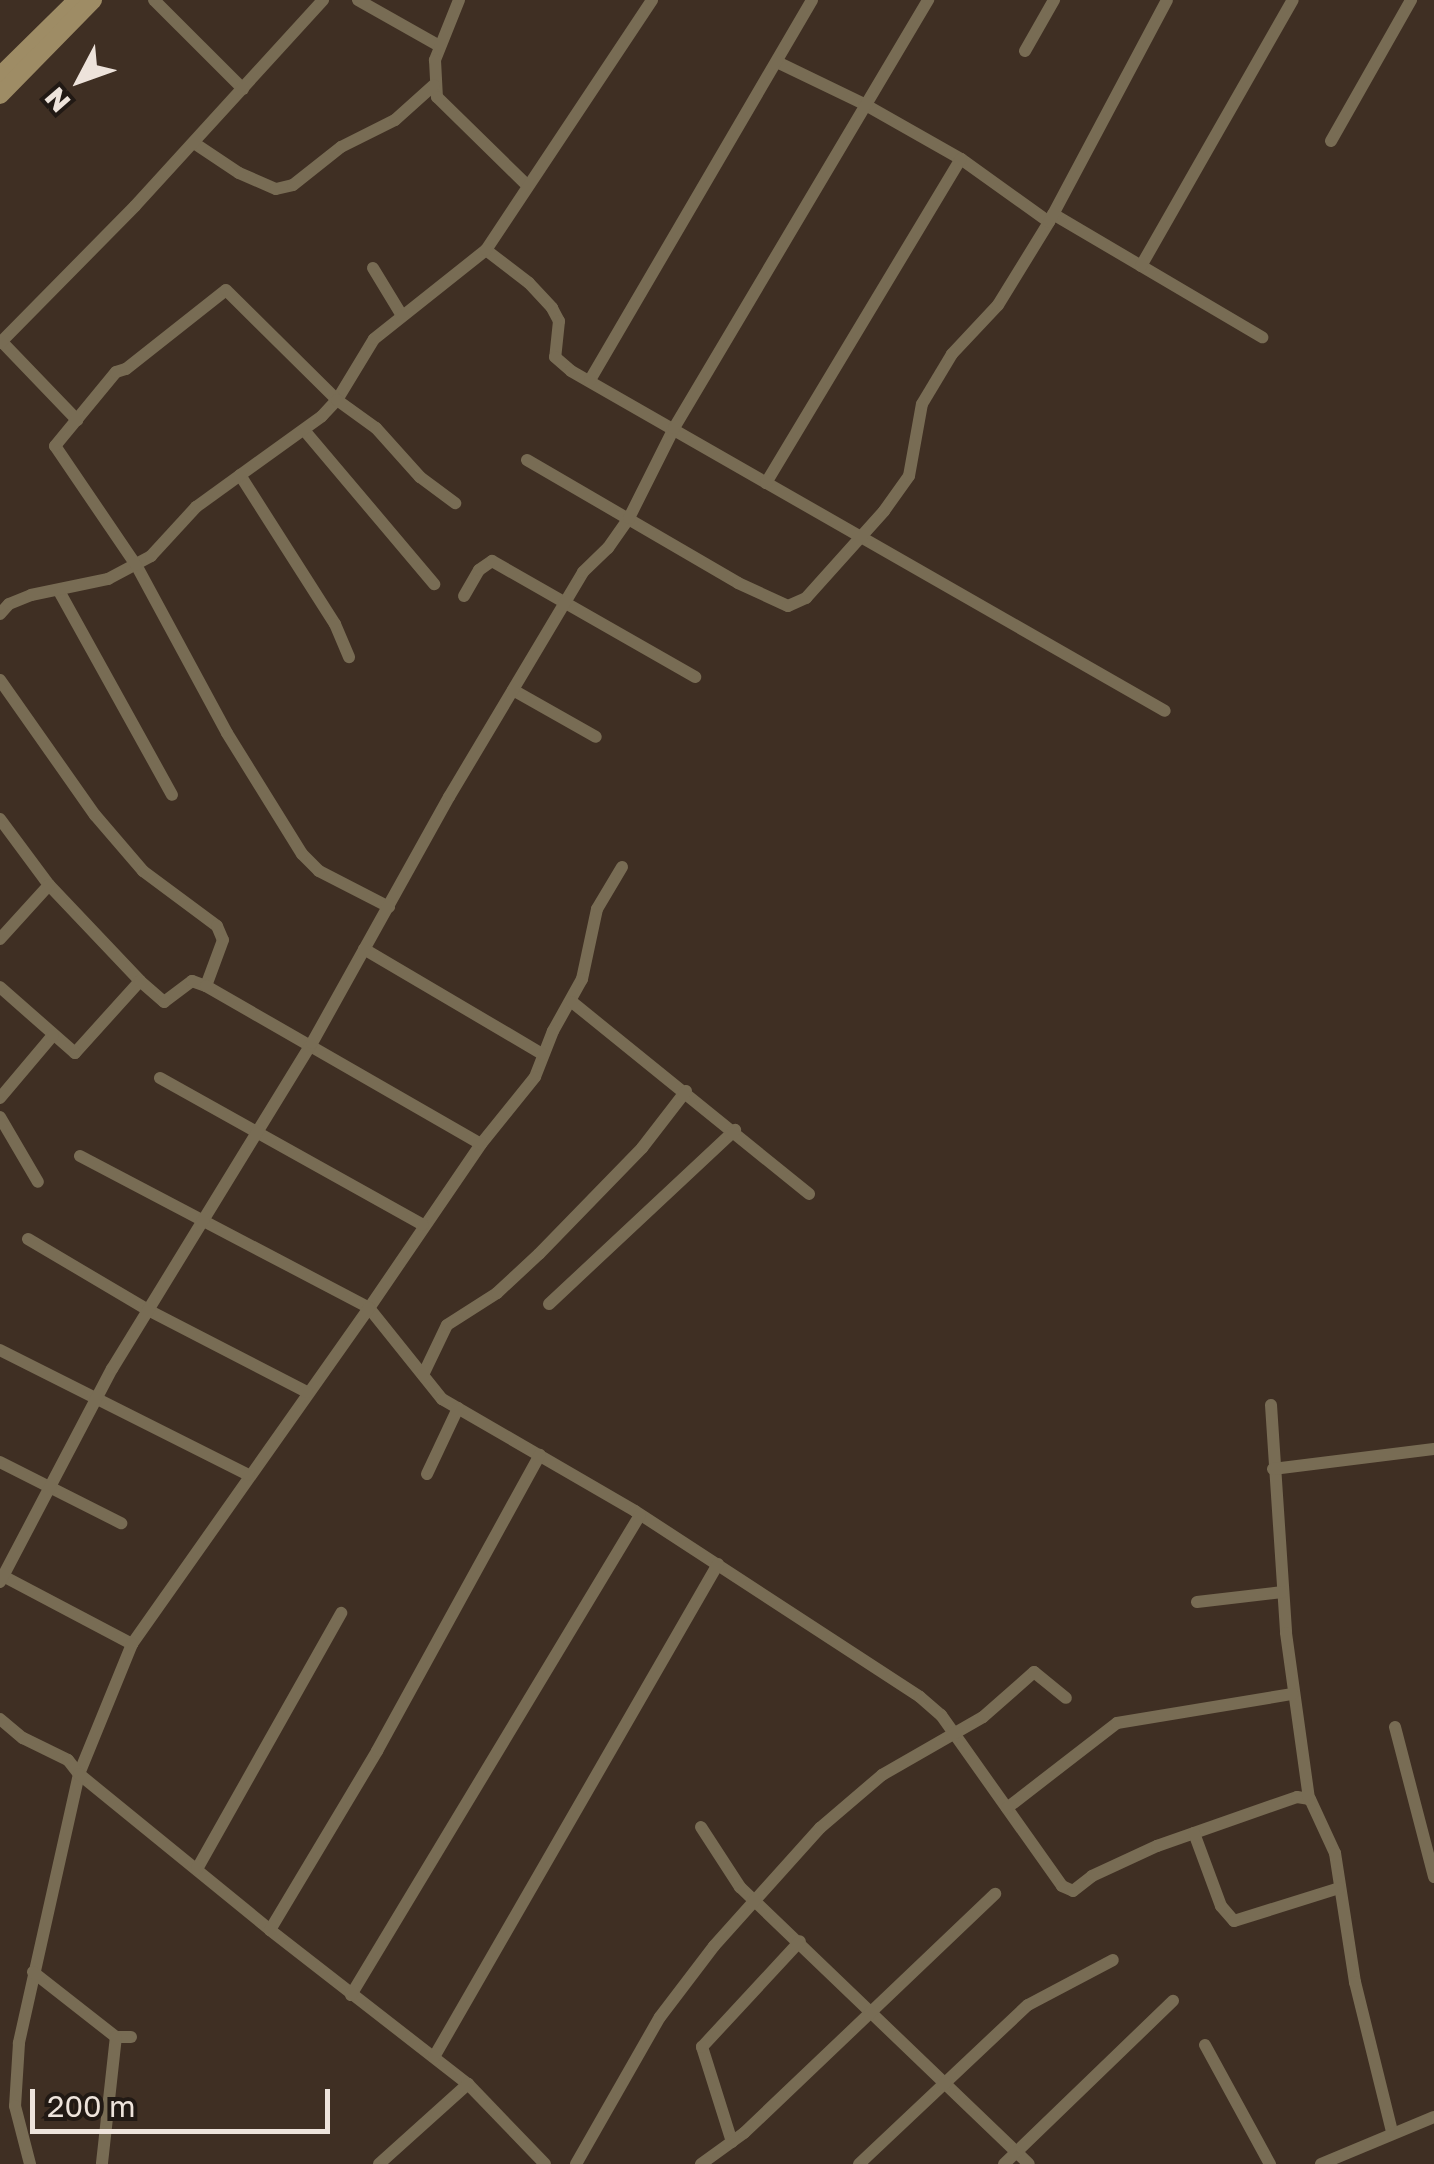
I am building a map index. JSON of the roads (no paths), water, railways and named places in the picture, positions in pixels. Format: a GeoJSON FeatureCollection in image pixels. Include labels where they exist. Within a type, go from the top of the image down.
{"type":"FeatureCollection","features":[{"type":"Feature","properties":{"kind":"main road"},"geometry":{"type":"LineString","coordinates":[[0,76],[77,0]]}},
{"type":"Feature","properties":{"kind":"main road"},"geometry":{"type":"LineString","coordinates":[[0,95],[93,0]]}},
{"type":"Feature","properties":{"kind":"street"},"geometry":{"type":"LineString","coordinates":[[154,0],[243,89]]}},
{"type":"Feature","properties":{"kind":"street"},"geometry":{"type":"LineString","coordinates":[[77,420],[1,342],[324,0]]}},
{"type":"Feature","properties":{"kind":"street"},"geometry":{"type":"LineString","coordinates":[[358,0],[438,45]]}},
{"type":"Feature","properties":{"kind":"street"},"geometry":{"type":"LineString","coordinates":[[459,0],[438,45],[434,85],[448,111],[528,186]]}},
{"type":"Feature","properties":{"kind":"street"},"geometry":{"type":"LineString","coordinates":[[0,614],[31,595],[108,579],[151,556],[196,507],[304,430],[337,400],[374,339],[400,314],[486,250],[652,0]]}},
{"type":"Feature","properties":{"kind":"street"},"geometry":{"type":"LineString","coordinates":[[590,380],[665,244],[812,0]]}},
{"type":"Feature","properties":{"kind":"street"},"geometry":{"type":"LineString","coordinates":[[132,1644],[1,1580],[96,1399],[148,1310],[312,1043],[583,572],[629,518],[674,428],[928,0]]}},
{"type":"Feature","properties":{"kind":"street"},"geometry":{"type":"LineString","coordinates":[[1025,51],[1054,0]]}},
{"type":"Feature","properties":{"kind":"street"},"geometry":{"type":"LineString","coordinates":[[526,460],[738,583],[788,606],[806,598],[858,535],[884,512],[909,476],[922,404],[952,354],[998,305],[1051,218],[1167,0]]}},
{"type":"Feature","properties":{"kind":"street"},"geometry":{"type":"LineString","coordinates":[[1141,266],[1292,0]]}},
{"type":"Feature","properties":{"kind":"street"},"geometry":{"type":"LineString","coordinates":[[1331,142],[1410,0]]}},
{"type":"Feature","properties":{"kind":"street"},"geometry":{"type":"LineString","coordinates":[[777,62],[864,104],[1051,218],[1262,337]]}},
{"type":"Feature","properties":{"kind":"street"},"geometry":{"type":"LineString","coordinates":[[194,142],[252,180],[276,189],[293,185],[341,147],[395,120],[434,85]]}},
{"type":"Feature","properties":{"kind":"street"},"geometry":{"type":"LineString","coordinates":[[766,482],[961,160]]}},
{"type":"Feature","properties":{"kind":"street"},"geometry":{"type":"LineString","coordinates":[[486,250],[552,308],[558,321],[556,358],[1165,712]]}},
{"type":"Feature","properties":{"kind":"street"},"geometry":{"type":"LineString","coordinates":[[373,268],[400,314]]}},
{"type":"Feature","properties":{"kind":"street"},"geometry":{"type":"LineString","coordinates":[[389,907],[319,871],[302,854],[227,733],[136,565],[56,453],[55,446],[116,372],[126,369],[226,290],[337,400],[376,428],[420,477],[455,504]]}},
{"type":"Feature","properties":{"kind":"street"},"geometry":{"type":"LineString","coordinates":[[304,430],[434,584]]}},
{"type":"Feature","properties":{"kind":"street"},"geometry":{"type":"LineString","coordinates":[[240,475],[336,624],[348,657]]}},
{"type":"Feature","properties":{"kind":"street"},"geometry":{"type":"LineString","coordinates":[[464,596],[479,570],[492,561],[695,677]]}},
{"type":"Feature","properties":{"kind":"street"},"geometry":{"type":"LineString","coordinates":[[59,591],[172,795]]}},
{"type":"Feature","properties":{"kind":"street"},"geometry":{"type":"LineString","coordinates":[[0,680],[126,851],[160,884],[217,926],[223,940],[206,986]]}},
{"type":"Feature","properties":{"kind":"street"},"geometry":{"type":"LineString","coordinates":[[513,690],[596,737]]}},
{"type":"Feature","properties":{"kind":"street"},"geometry":{"type":"LineString","coordinates":[[0,819],[48,885],[164,1002],[192,981],[206,986],[312,1043],[481,1144]]}},
{"type":"Feature","properties":{"kind":"street"},"geometry":{"type":"LineString","coordinates":[[30,2164],[16,2106],[19,2043],[79,1774],[132,1644],[248,1474],[369,1308],[422,1225],[535,1077],[542,1054],[582,979],[597,909],[622,867]]}},
{"type":"Feature","properties":{"kind":"street"},"geometry":{"type":"LineString","coordinates":[[0,939],[48,885]]}},
{"type":"Feature","properties":{"kind":"street"},"geometry":{"type":"LineString","coordinates":[[364,949],[542,1054]]}},
{"type":"Feature","properties":{"kind":"street"},"geometry":{"type":"LineString","coordinates":[[0,987],[75,1053],[140,981]]}},
{"type":"Feature","properties":{"kind":"street"},"geometry":{"type":"LineString","coordinates":[[572,1002],[810,1194]]}},
{"type":"Feature","properties":{"kind":"street"},"geometry":{"type":"LineString","coordinates":[[0,1098],[52,1035]]}},
{"type":"Feature","properties":{"kind":"street"},"geometry":{"type":"LineString","coordinates":[[160,1078],[422,1225]]}},
{"type":"Feature","properties":{"kind":"street"},"geometry":{"type":"LineString","coordinates":[[423,1374],[447,1325],[469,1307],[497,1293],[539,1254],[642,1148],[686,1091]]}},
{"type":"Feature","properties":{"kind":"street"},"geometry":{"type":"LineString","coordinates":[[2,1126],[38,1182]]}},
{"type":"Feature","properties":{"kind":"street"},"geometry":{"type":"LineString","coordinates":[[548,1304],[735,1130]]}},
{"type":"Feature","properties":{"kind":"street"},"geometry":{"type":"LineString","coordinates":[[80,1156],[369,1308],[442,1399],[640,1514],[920,1698],[954,1733],[1062,1886],[1073,1891],[1092,1876],[1194,1833],[1297,1797],[1316,1804],[1334,1852],[1356,1982],[1392,2131]]}},
{"type":"Feature","properties":{"kind":"street"},"geometry":{"type":"LineString","coordinates":[[28,1239],[148,1310],[307,1392]]}},
{"type":"Feature","properties":{"kind":"street"},"geometry":{"type":"LineString","coordinates":[[0,1350],[248,1474]]}},
{"type":"Feature","properties":{"kind":"street"},"geometry":{"type":"LineString","coordinates":[[1270,1405],[1282,1592],[1309,1799]]}},
{"type":"Feature","properties":{"kind":"street"},"geometry":{"type":"LineString","coordinates":[[428,1474],[458,1408]]}},
{"type":"Feature","properties":{"kind":"street"},"geometry":{"type":"LineString","coordinates":[[1274,1469],[1434,1449]]}},
{"type":"Feature","properties":{"kind":"street"},"geometry":{"type":"LineString","coordinates":[[270,1930],[377,1751],[540,1455]]}},
{"type":"Feature","properties":{"kind":"street"},"geometry":{"type":"LineString","coordinates":[[0,1462],[121,1523]]}},
{"type":"Feature","properties":{"kind":"street"},"geometry":{"type":"LineString","coordinates":[[352,1994],[640,1514]]}},
{"type":"Feature","properties":{"kind":"street"},"geometry":{"type":"LineString","coordinates":[[434,2058],[718,1564]]}},
{"type":"Feature","properties":{"kind":"street"},"geometry":{"type":"LineString","coordinates":[[1196,1602],[1282,1592]]}},
{"type":"Feature","properties":{"kind":"street"},"geometry":{"type":"LineString","coordinates":[[197,1869],[342,1613]]}},
{"type":"Feature","properties":{"kind":"street"},"geometry":{"type":"LineString","coordinates":[[576,2164],[660,2018],[757,1899],[846,1804],[882,1775],[1003,1702],[1034,1672],[1066,1698]]}},
{"type":"Feature","properties":{"kind":"street"},"geometry":{"type":"LineString","coordinates":[[1006,1808],[1117,1723],[1293,1694]]}},
{"type":"Feature","properties":{"kind":"street"},"geometry":{"type":"LineString","coordinates":[[0,1719],[24,1738],[68,1760],[79,1774],[270,1930],[468,2084],[546,2164]]}},
{"type":"Feature","properties":{"kind":"street"},"geometry":{"type":"LineString","coordinates":[[1394,1727],[1434,1878]]}},
{"type":"Feature","properties":{"kind":"street"},"geometry":{"type":"LineString","coordinates":[[701,1826],[740,1887],[757,1899],[1029,2164]]}},
{"type":"Feature","properties":{"kind":"street"},"geometry":{"type":"LineString","coordinates":[[1194,1833],[1221,1906],[1234,1921],[1339,1888]]}},
{"type":"Feature","properties":{"kind":"street"},"geometry":{"type":"LineString","coordinates":[[702,2164],[732,2142],[995,1894]]}},
{"type":"Feature","properties":{"kind":"street"},"geometry":{"type":"LineString","coordinates":[[732,2142],[702,2047],[800,1941]]}},
{"type":"Feature","properties":{"kind":"street"},"geometry":{"type":"LineString","coordinates":[[860,2164],[943,2081],[1028,2005],[1113,1960]]}},
{"type":"Feature","properties":{"kind":"street"},"geometry":{"type":"LineString","coordinates":[[33,1972],[124,2037],[102,2163]]}},
{"type":"Feature","properties":{"kind":"street"},"geometry":{"type":"LineString","coordinates":[[1004,2164],[1173,2001]]}},
{"type":"Feature","properties":{"kind":"street"},"geometry":{"type":"LineString","coordinates":[[1205,2045],[1270,2164]]}},
{"type":"Feature","properties":{"kind":"street"},"geometry":{"type":"LineString","coordinates":[[378,2164],[468,2084]]}},
{"type":"Feature","properties":{"kind":"street"},"geometry":{"type":"LineString","coordinates":[[1327,2163],[1392,2131],[1434,2117]]}}]}
